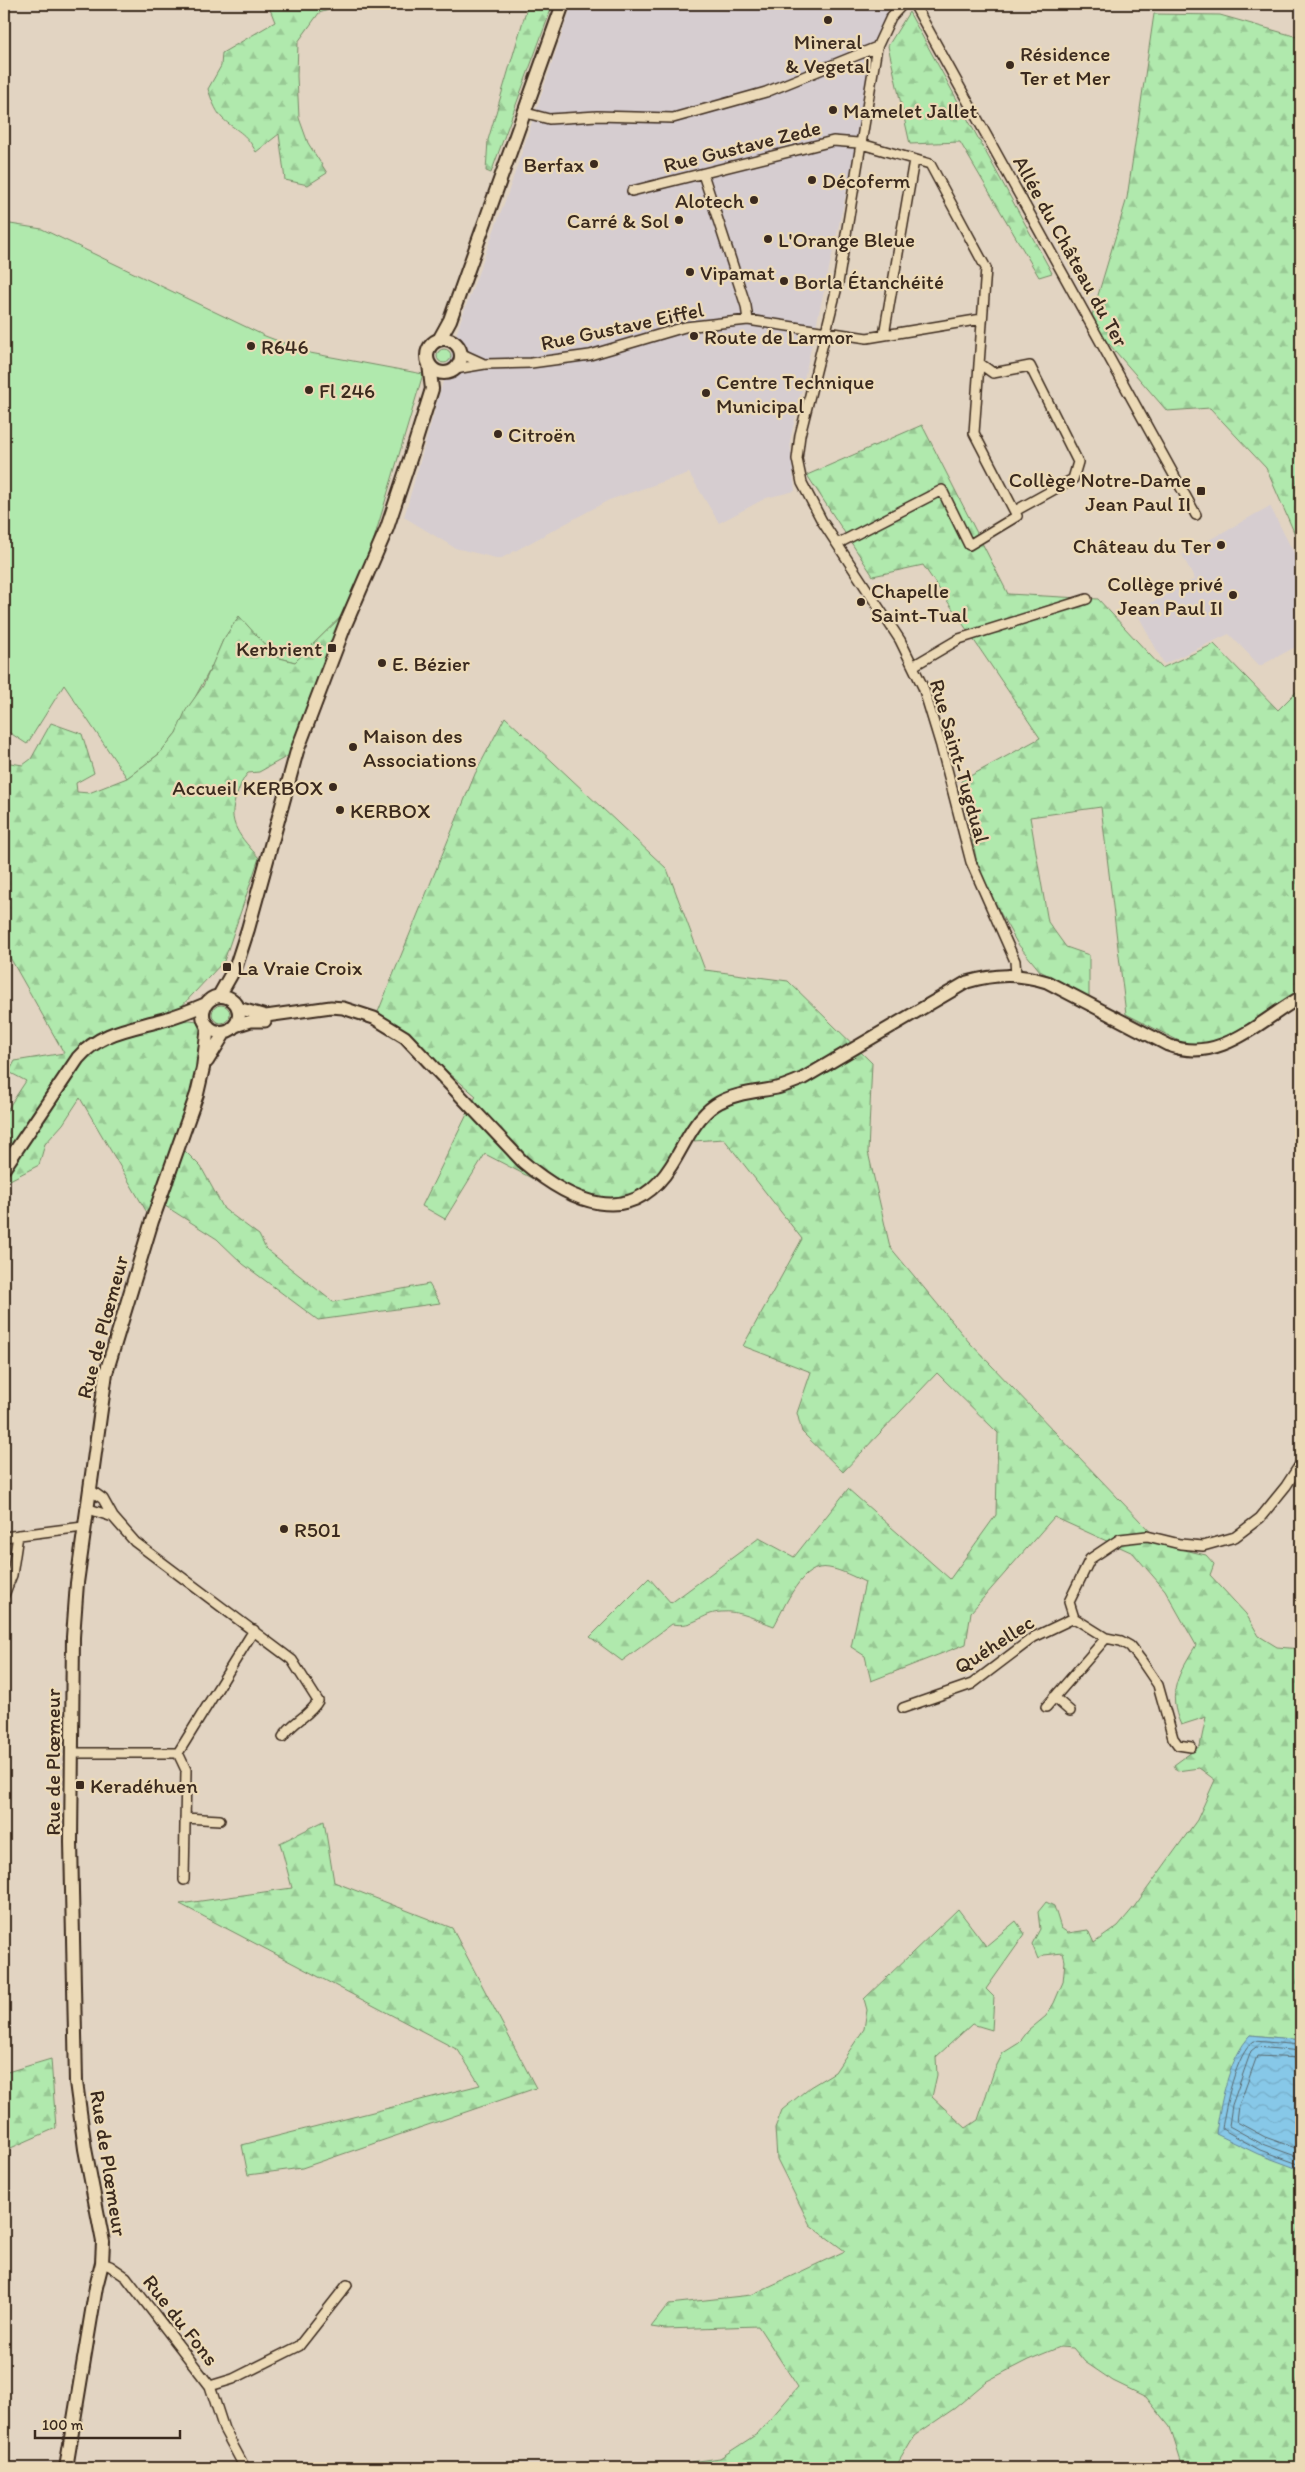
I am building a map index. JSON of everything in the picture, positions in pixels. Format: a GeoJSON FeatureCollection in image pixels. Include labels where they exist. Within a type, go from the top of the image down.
{"type":"FeatureCollection","features":[{"type":"Feature","properties":{"kind":"main road"},"geometry":{"type":"LineString","coordinates":[[4,1168],[78,1058],[92,1043],[114,1032],[174,1016],[206,1004],[219,996],[236,966],[297,751],[345,625],[387,528],[432,389],[428,349],[439,340],[450,320],[526,113],[563,4]]}},
{"type":"Feature","properties":{"kind":"main road"},"geometry":{"type":"LineString","coordinates":[[432,389],[460,361],[458,349],[452,335],[450,320]]}},
{"type":"Feature","properties":{"kind":"main road"},"geometry":{"type":"LineString","coordinates":[[439,340],[448,340],[458,349]]}},
{"type":"Feature","properties":{"kind":"main road"},"geometry":{"type":"LineString","coordinates":[[429,364],[437,371],[451,370]]}},
{"type":"Feature","properties":{"kind":"main road"},"geometry":{"type":"LineString","coordinates":[[174,1016],[187,1016],[206,1023],[212,1030],[230,1029],[238,1020],[236,966]]}},
{"type":"Feature","properties":{"kind":"main road"},"geometry":{"type":"LineString","coordinates":[[219,996],[230,999],[236,1006]]}},
{"type":"Feature","properties":{"kind":"main road"},"geometry":{"type":"LineString","coordinates":[[206,1004],[204,1009],[206,1023]]}},
{"type":"Feature","properties":{"kind":"main road","name":"Rue de Plœmeur"},"geometry":{"type":"LineString","coordinates":[[66,2468],[96,2287],[102,2263],[103,2242],[85,2149],[76,2082],[72,1871],[73,1637],[83,1527],[106,1373],[137,1268],[197,1094],[203,1068],[206,1023]]}},
{"type":"Feature","properties":{"kind":"main road","name":"Rue de Plœmeur"},"geometry":{"type":"LineString","coordinates":[[203,1068],[230,1029]]}},
{"type":"Feature","properties":{"kind":"street","name":"Rue Saint-Tugdual"},"geometry":{"type":"LineString","coordinates":[[903,4],[890,17],[877,47],[838,283],[800,435],[797,459],[802,483],[837,544],[900,640],[923,687],[941,746],[971,862],[1015,961],[1016,975]]}},
{"type":"Feature","properties":{"kind":"street","name":"Allée du Château du Ter"},"geometry":{"type":"LineString","coordinates":[[914,4],[1196,515]]}},
{"type":"Feature","properties":{"kind":"street"},"geometry":{"type":"LineString","coordinates":[[526,113],[549,119],[597,116],[674,118],[766,92],[877,47]]}},
{"type":"Feature","properties":{"kind":"street","name":"Rue Gustave Zede"},"geometry":{"type":"LineString","coordinates":[[632,191],[832,141],[861,144],[930,164],[986,268],[974,432],[1015,511]]}},
{"type":"Feature","properties":{"kind":"street"},"geometry":{"type":"LineString","coordinates":[[884,335],[914,160]]}},
{"type":"Feature","properties":{"kind":"street"},"geometry":{"type":"LineString","coordinates":[[703,174],[746,306],[748,320]]}},
{"type":"Feature","properties":{"kind":"street","name":"Rue Gustave Eiffel"},"geometry":{"type":"LineString","coordinates":[[451,370],[485,364],[523,364],[590,355],[685,326],[748,320],[803,326],[825,332],[866,338],[982,319]]}},
{"type":"Feature","properties":{"kind":"street","name":"Rue Gustave Eiffel"},"geometry":{"type":"LineString","coordinates":[[458,349],[485,364]]}},
{"type":"Feature","properties":{"kind":"street"},"geometry":{"type":"LineString","coordinates":[[837,544],[942,490],[969,545],[1017,516],[1015,511],[1073,479],[1078,462],[1030,366],[993,373],[979,363]]}},
{"type":"Feature","properties":{"kind":"street"},"geometry":{"type":"LineString","coordinates":[[913,666],[959,639],[1088,599]]}},
{"type":"Feature","properties":{"kind":"street"},"geometry":{"type":"LineString","coordinates":[[230,1029],[251,1021],[276,1021],[309,1014],[331,1012],[374,1018],[405,1037],[523,1162],[542,1179],[580,1200],[618,1204],[638,1198],[658,1184],[696,1124],[715,1105],[736,1096],[779,1088],[802,1079],[967,982],[987,976],[1016,975],[1047,982],[1168,1045],[1187,1051],[1205,1051],[1223,1045],[1301,998]]}},
{"type":"Feature","properties":{"kind":"street"},"geometry":{"type":"LineString","coordinates":[[236,1006],[266,1016],[332,1006],[361,1015]]}},
{"type":"Feature","properties":{"kind":"street"},"geometry":{"type":"LineString","coordinates":[[1191,1747],[1178,1745],[1173,1738],[1158,1685],[1142,1660],[1130,1646],[1121,1641],[1106,1638],[1074,1618],[1069,1602],[1090,1559],[1120,1539],[1147,1536],[1180,1544],[1203,1546],[1235,1537],[1260,1518],[1286,1486],[1301,1463]]}},
{"type":"Feature","properties":{"kind":"street"},"geometry":{"type":"LineString","coordinates":[[89,1489],[103,1499],[113,1517],[146,1552],[254,1630],[292,1660],[318,1701],[315,1707],[290,1728],[283,1738]]}},
{"type":"Feature","properties":{"kind":"street"},"geometry":{"type":"LineString","coordinates":[[86,1508],[113,1517]]}},
{"type":"Feature","properties":{"kind":"street"},"geometry":{"type":"LineString","coordinates":[[4,1537],[83,1527]]}},
{"type":"Feature","properties":{"kind":"street"},"geometry":{"type":"LineString","coordinates":[[4,1595],[12,1575],[18,1536]]}},
{"type":"Feature","properties":{"kind":"street","name":"Quéhellec"},"geometry":{"type":"LineString","coordinates":[[903,1708],[972,1684],[1034,1637],[1074,1618]]}},
{"type":"Feature","properties":{"kind":"street"},"geometry":{"type":"LineString","coordinates":[[178,1753],[254,1630]]}},
{"type":"Feature","properties":{"kind":"street"},"geometry":{"type":"LineString","coordinates":[[1046,1707],[1106,1638]]}},
{"type":"Feature","properties":{"kind":"street"},"geometry":{"type":"LineString","coordinates":[[1054,1697],[1070,1710]]}},
{"type":"Feature","properties":{"kind":"street"},"geometry":{"type":"LineString","coordinates":[[72,1753],[178,1753]]}},
{"type":"Feature","properties":{"kind":"street"},"geometry":{"type":"LineString","coordinates":[[178,1753],[186,1770],[184,1880]]}},
{"type":"Feature","properties":{"kind":"street"},"geometry":{"type":"LineString","coordinates":[[185,1818],[220,1820]]}},
{"type":"Feature","properties":{"kind":"street","name":"Rue du Fons"},"geometry":{"type":"LineString","coordinates":[[102,2263],[126,2277],[210,2386],[233,2378],[299,2346],[347,2285]]}},
{"type":"Feature","properties":{"kind":"street"},"geometry":{"type":"LineString","coordinates":[[210,2386],[224,2429],[245,2468]]}},
{"type":"Feature","properties":{"kind":"shaded area"},"geometry":{"type":"Polygon","coordinates":[[[572,4],[889,4],[790,441],[795,491],[766,498],[719,523],[689,473],[609,500],[500,559],[455,548],[404,517],[460,322],[509,190],[572,4]]]}},
{"type":"Feature","properties":{"kind":"shaded area","name":"Collège privé Jean Paul II"},"geometry":{"type":"Polygon","coordinates":[[[1270,506],[1301,567],[1301,644],[1260,666],[1229,634],[1164,664],[1136,611],[1195,579],[1182,555],[1270,506]]]}},
{"type":"Feature","properties":{"kind":"green space"},"geometry":{"type":"Polygon","coordinates":[[[268,4],[348,4],[319,13],[298,42],[299,118],[308,143],[327,173],[308,185],[285,180],[279,134],[256,152],[244,136],[222,118],[208,89],[221,66],[222,53],[275,22],[268,4]]]}},
{"type":"Feature","properties":{"kind":"green space"},"geometry":{"type":"Polygon","coordinates":[[[528,4],[553,4],[491,173],[486,171],[488,140],[528,4]]]}},
{"type":"Feature","properties":{"kind":"green space"},"geometry":{"type":"Polygon","coordinates":[[[909,12],[1052,273],[1039,277],[960,142],[910,144],[888,46],[909,12]]]}},
{"type":"Feature","properties":{"kind":"green space"},"geometry":{"type":"Polygon","coordinates":[[[1154,14],[1220,15],[1301,38],[1301,548],[1266,468],[1210,408],[1167,411],[1090,322],[1127,198],[1154,14]]]}},
{"type":"Feature","properties":{"kind":"green space"},"geometry":{"type":"Polygon","coordinates":[[[4,223],[42,229],[265,336],[310,353],[423,374],[355,603],[295,662],[276,657],[239,617],[223,640],[213,664],[176,733],[159,754],[127,778],[64,685],[27,744],[4,729],[4,223]]]}},
{"type":"Feature","properties":{"kind":"green space"},"geometry":{"type":"Polygon","coordinates":[[[444,349],[449,351],[451,356],[449,361],[444,363],[439,361],[437,356],[439,351],[444,349]]]}},
{"type":"Feature","properties":{"kind":"green space"},"geometry":{"type":"Polygon","coordinates":[[[922,425],[1008,594],[1098,599],[1162,668],[1214,644],[1278,710],[1301,687],[1301,993],[1220,1040],[1189,1046],[1126,1014],[1101,807],[1030,817],[1048,922],[1066,947],[1089,955],[1089,997],[1040,971],[1017,943],[991,896],[977,863],[961,781],[1040,738],[923,565],[873,576],[807,475],[922,425]]]}},
{"type":"Feature","properties":{"kind":"green space"},"geometry":{"type":"Polygon","coordinates":[[[355,603],[297,751],[259,772],[248,773],[241,783],[234,805],[234,822],[241,836],[259,858],[224,961],[178,1010],[181,1019],[198,1021],[202,1050],[197,1083],[179,1145],[201,1167],[224,1209],[259,1235],[266,1249],[333,1302],[429,1284],[440,1303],[318,1320],[243,1264],[217,1239],[159,1202],[152,1221],[80,1098],[63,1124],[45,1144],[39,1165],[4,1183],[4,1119],[7,1110],[26,1081],[9,1072],[15,1061],[64,1053],[4,947],[4,762],[23,765],[31,759],[51,723],[82,734],[94,773],[76,783],[77,792],[89,793],[127,778],[159,754],[176,733],[186,710],[203,686],[223,640],[239,616],[276,657],[295,662],[355,603]]]}},
{"type":"Feature","properties":{"kind":"green space"},"geometry":{"type":"Polygon","coordinates":[[[505,717],[667,869],[705,970],[788,981],[872,1063],[868,1152],[890,1247],[969,1342],[1163,1545],[1206,1555],[1214,1564],[1210,1575],[1246,1614],[1259,1636],[1277,1647],[1301,1649],[1301,2040],[1251,2035],[1293,2167],[1301,2170],[1301,2468],[1183,2468],[1170,2427],[1146,2397],[1113,2381],[1085,2362],[1073,2348],[1060,2347],[1028,2360],[987,2381],[955,2408],[914,2436],[895,2468],[693,2468],[691,2462],[720,2458],[757,2434],[798,2387],[758,2326],[665,2329],[651,2327],[669,2304],[751,2295],[845,2251],[810,2225],[777,2159],[775,2128],[782,2110],[810,2087],[835,2072],[864,2029],[867,2010],[864,1999],[958,1909],[986,1946],[1016,1921],[1025,1934],[986,1989],[994,1997],[992,2030],[972,2024],[936,2057],[937,2075],[932,2097],[966,2128],[978,2120],[994,2071],[1003,2053],[1019,2043],[1028,2031],[1046,2016],[1063,1982],[1065,1961],[1063,1953],[1044,1955],[1038,1959],[1032,1944],[1040,1929],[1038,1912],[1046,1902],[1054,1906],[1061,1928],[1068,1933],[1088,1930],[1094,1943],[1118,1926],[1197,1820],[1215,1780],[1199,1768],[1177,1771],[1174,1765],[1200,1746],[1206,1717],[1181,1725],[1177,1714],[1175,1703],[1176,1684],[1184,1665],[1196,1645],[1165,1590],[1133,1553],[1054,1517],[971,1612],[966,1644],[871,1681],[865,1656],[851,1647],[865,1582],[829,1568],[819,1568],[810,1572],[802,1579],[774,1626],[734,1612],[714,1613],[687,1624],[672,1624],[622,1661],[590,1637],[649,1578],[671,1603],[759,1538],[794,1557],[848,1489],[950,1579],[996,1515],[998,1433],[937,1373],[843,1472],[802,1432],[797,1413],[811,1372],[743,1346],[802,1239],[724,1139],[693,1141],[656,1191],[627,1207],[566,1196],[485,1154],[445,1219],[422,1206],[476,1096],[378,1012],[475,774],[505,717]]]}},
{"type":"Feature","properties":{"kind":"green space"},"geometry":{"type":"Polygon","coordinates":[[[221,1005],[227,1008],[230,1014],[227,1020],[221,1023],[215,1020],[212,1014],[215,1008],[221,1005]]]}},
{"type":"Feature","properties":{"kind":"green space"},"geometry":{"type":"Polygon","coordinates":[[[324,1821],[334,1882],[452,1928],[536,2088],[302,2168],[248,2175],[242,2145],[480,2085],[458,2050],[180,1904],[292,1888],[280,1843],[324,1821]]]}},
{"type":"Feature","properties":{"kind":"green space"},"geometry":{"type":"Polygon","coordinates":[[[51,2059],[56,2128],[4,2151],[4,2073],[51,2059]]]}},
{"type":"Feature","properties":{"kind":"water"},"geometry":{"type":"Polygon","coordinates":[[[1251,2035],[1301,2040],[1301,2170],[1258,2154],[1216,2134],[1223,2095],[1231,2068],[1243,2044],[1251,2035]]]}},
{"type":"Feature","properties":{"kind":"place","name":"Mineral & Vegetal"},"geometry":{"type":"Point","coordinates":[828,20]}},
{"type":"Feature","properties":{"kind":"place","name":"Résidence Ter et Mer"},"geometry":{"type":"Point","coordinates":[1010,65]}},
{"type":"Feature","properties":{"kind":"place","name":"Mamelet Jallet"},"geometry":{"type":"Point","coordinates":[833,110]}},
{"type":"Feature","properties":{"kind":"place","name":"Berfax"},"geometry":{"type":"Point","coordinates":[594,164]}},
{"type":"Feature","properties":{"kind":"place","name":"Décoferm"},"geometry":{"type":"Point","coordinates":[812,180]}},
{"type":"Feature","properties":{"kind":"place","name":"Alotech"},"geometry":{"type":"Point","coordinates":[754,200]}},
{"type":"Feature","properties":{"kind":"place","name":"Carré & Sol"},"geometry":{"type":"Point","coordinates":[679,220]}},
{"type":"Feature","properties":{"kind":"place","name":"L'Orange Bleue"},"geometry":{"type":"Point","coordinates":[768,239]}},
{"type":"Feature","properties":{"kind":"place","name":"Vipamat"},"geometry":{"type":"Point","coordinates":[690,272]}},
{"type":"Feature","properties":{"kind":"place","name":"Borla Étanchéité"},"geometry":{"type":"Point","coordinates":[784,281]}},
{"type":"Feature","properties":{"kind":"place","name":"Route de Larmor"},"geometry":{"type":"Point","coordinates":[694,336]}},
{"type":"Feature","properties":{"kind":"place","name":"R646"},"geometry":{"type":"Point","coordinates":[251,346]}},
{"type":"Feature","properties":{"kind":"place","name":"Fl 246"},"geometry":{"type":"Point","coordinates":[309,390]}},
{"type":"Feature","properties":{"kind":"place","name":"Centre Technique Municipal"},"geometry":{"type":"Point","coordinates":[706,393]}},
{"type":"Feature","properties":{"kind":"place","name":"Citroën"},"geometry":{"type":"Point","coordinates":[498,434]}},
{"type":"Feature","properties":{"kind":"place","name":"Collège Notre-Dame Jean Paul II"},"geometry":{"type":"Point","coordinates":[1201,491]}},
{"type":"Feature","properties":{"kind":"place","name":"Château du Ter"},"geometry":{"type":"Point","coordinates":[1221,545]}},
{"type":"Feature","properties":{"kind":"place","name":"Collège privé Jean Paul II"},"geometry":{"type":"Point","coordinates":[1233,595]}},
{"type":"Feature","properties":{"kind":"place","name":"Chapelle Saint-Tual"},"geometry":{"type":"Point","coordinates":[861,602]}},
{"type":"Feature","properties":{"kind":"place","name":"Kerbrient"},"geometry":{"type":"Point","coordinates":[332,648]}},
{"type":"Feature","properties":{"kind":"place","name":"E. Bézier"},"geometry":{"type":"Point","coordinates":[382,663]}},
{"type":"Feature","properties":{"kind":"place","name":"Maison des Associations"},"geometry":{"type":"Point","coordinates":[353,747]}},
{"type":"Feature","properties":{"kind":"place","name":"Accueil KERBOX"},"geometry":{"type":"Point","coordinates":[333,787]}},
{"type":"Feature","properties":{"kind":"place","name":"KERBOX"},"geometry":{"type":"Point","coordinates":[340,810]}},
{"type":"Feature","properties":{"kind":"place","name":"La Vraie Croix"},"geometry":{"type":"Point","coordinates":[227,967]}},
{"type":"Feature","properties":{"kind":"place","name":"R501"},"geometry":{"type":"Point","coordinates":[284,1529]}},
{"type":"Feature","properties":{"kind":"place","name":"Keradéhuen"},"geometry":{"type":"Point","coordinates":[80,1785]}}]}
